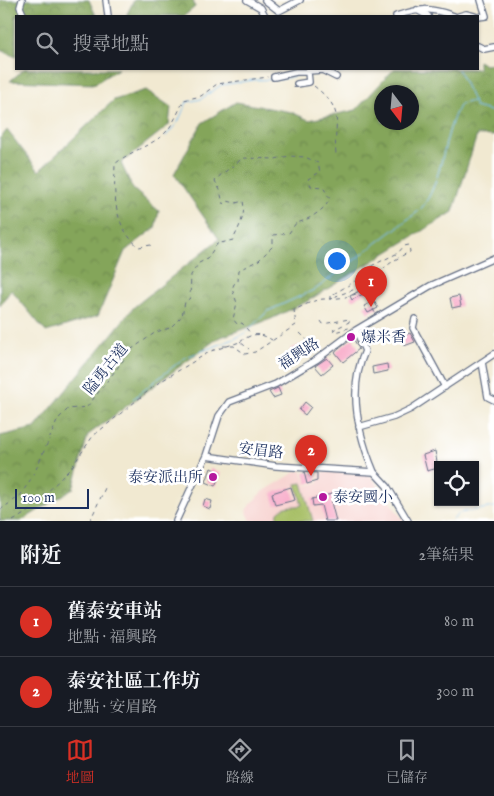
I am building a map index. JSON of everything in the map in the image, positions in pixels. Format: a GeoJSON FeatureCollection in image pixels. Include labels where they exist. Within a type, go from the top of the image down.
{"type":"FeatureCollection","features":[{"type":"Feature","properties":{"kind":"street"},"geometry":{"type":"LineString","coordinates":[[22,0],[20,7],[24,15]]}},
{"type":"Feature","properties":{"kind":"street"},"geometry":{"type":"LineString","coordinates":[[106,0],[108,15]]}},
{"type":"Feature","properties":{"kind":"street"},"geometry":{"type":"LineString","coordinates":[[247,0],[260,8],[264,15]]}},
{"type":"Feature","properties":{"kind":"street"},"geometry":{"type":"LineString","coordinates":[[265,0],[279,11],[300,0]]}},
{"type":"Feature","properties":{"kind":"street"},"geometry":{"type":"LineString","coordinates":[[479,17],[486,16],[481,0]]}},
{"type":"Feature","properties":{"kind":"street"},"geometry":{"type":"LineString","coordinates":[[399,15],[415,10],[434,9],[451,15]]}},
{"type":"Feature","properties":{"kind":"street"},"geometry":{"type":"LineString","coordinates":[[415,10],[427,15]]}},
{"type":"Feature","properties":{"kind":"street"},"geometry":{"type":"LineString","coordinates":[[479,46],[484,49],[494,48]]}},
{"type":"Feature","properties":{"kind":"street"},"geometry":{"type":"LineString","coordinates":[[274,77],[296,72],[322,70],[336,77]]}},
{"type":"Feature","properties":{"kind":"street"},"geometry":{"type":"LineString","coordinates":[[297,84],[309,82],[308,71]]}},
{"type":"Feature","properties":{"kind":"street","name":"福興路"},"geometry":{"type":"LineString","coordinates":[[176,521],[206,456],[219,416],[229,402],[276,384],[319,358],[356,330],[430,286],[494,258]]}},
{"type":"Feature","properties":{"kind":"street"},"geometry":{"type":"LineString","coordinates":[[415,319],[413,328],[445,387]]}},
{"type":"Feature","properties":{"kind":"street"},"geometry":{"type":"LineString","coordinates":[[356,330],[365,351],[358,366],[355,401],[359,427],[374,472],[387,486],[408,521]]}},
{"type":"Feature","properties":{"kind":"street"},"geometry":{"type":"LineString","coordinates":[[359,427],[394,418],[494,354]]}},
{"type":"Feature","properties":{"kind":"street"},"geometry":{"type":"LineString","coordinates":[[482,362],[488,397],[494,400]]}},
{"type":"Feature","properties":{"kind":"street","name":"安眉路"},"geometry":{"type":"LineString","coordinates":[[206,456],[276,466],[374,472]]}},
{"type":"Feature","properties":{"kind":"path"},"geometry":{"type":"LineString","coordinates":[[151,245],[138,247],[130,240],[119,222],[114,193],[115,164],[126,155],[162,136],[170,127],[184,100],[201,96],[217,84],[274,77]]}},
{"type":"Feature","properties":{"kind":"path"},"geometry":{"type":"LineString","coordinates":[[309,82],[329,98],[336,111],[339,122],[335,136],[336,155]]}},
{"type":"Feature","properties":{"kind":"path","name":"隘勇古道"},"geometry":{"type":"LineString","coordinates":[[0,510],[20,496],[34,474],[58,419],[68,409],[87,407],[132,349],[156,332],[170,328],[182,316],[185,302],[190,298],[191,275],[217,244],[233,240],[245,209],[243,200],[236,203],[227,201],[223,204],[220,190],[215,181],[223,171],[233,168],[242,158],[275,159],[290,156],[305,157],[318,163],[320,172],[308,179],[311,186],[323,187],[330,199],[327,205],[318,210],[310,220],[296,224],[289,233],[273,235],[273,246],[259,260],[239,270],[238,281],[232,289],[237,303],[233,319],[237,324],[242,322],[251,334]]}},
{"type":"Feature","properties":{"kind":"path"},"geometry":{"type":"LineString","coordinates":[[330,300],[330,296],[354,282],[363,270],[398,252],[404,246],[409,245],[410,252],[392,261],[364,286],[336,296],[334,300]]}},
{"type":"Feature","properties":{"kind":"path"},"geometry":{"type":"LineString","coordinates":[[222,346],[234,346],[244,354],[255,352],[296,325],[294,310],[323,299],[334,300],[355,296],[371,287]]}},
{"type":"Feature","properties":{"kind":"path"},"geometry":{"type":"LineString","coordinates":[[321,321],[323,324],[349,319],[349,322],[333,330],[335,332],[352,327],[356,330]]}},
{"type":"Feature","properties":{"kind":"path"},"geometry":{"type":"LineString","coordinates":[[300,333],[308,340],[311,351],[319,358]]}},
{"type":"Feature","properties":{"kind":"path"},"geometry":{"type":"LineString","coordinates":[[13,521],[29,510],[71,468],[93,436],[158,383],[222,346],[240,342],[251,334],[263,335],[272,340]]}},
{"type":"Feature","properties":{"kind":"path"},"geometry":{"type":"LineString","coordinates":[[240,342],[250,348]]}},
{"type":"Feature","properties":{"kind":"path"},"geometry":{"type":"LineString","coordinates":[[90,521],[104,488]]}},
{"type":"Feature","properties":{"kind":"shaded area","name":"泰安國小"},"geometry":{"type":"Polygon","coordinates":[[[297,471],[302,471],[307,486],[319,482],[319,472],[369,474],[404,521],[251,521],[246,510],[261,493],[297,471]]]}},
{"type":"Feature","properties":{"kind":"green space"},"geometry":{"type":"Polygon","coordinates":[[[0,0],[89,0],[96,15],[15,15],[15,57],[0,50],[0,0]]]}},
{"type":"Feature","properties":{"kind":"green space"},"geometry":{"type":"Polygon","coordinates":[[[134,0],[193,0],[195,7],[185,15],[126,15],[134,0]]]}},
{"type":"Feature","properties":{"kind":"green space"},"geometry":{"type":"Polygon","coordinates":[[[479,62],[485,65],[494,63],[494,136],[477,135],[453,212],[306,302],[271,319],[218,338],[88,435],[73,489],[21,521],[0,521],[0,436],[35,428],[134,307],[219,239],[174,174],[202,123],[236,102],[291,112],[309,120],[356,110],[374,91],[374,130],[419,130],[419,85],[379,85],[393,70],[479,70],[479,62]]]}},
{"type":"Feature","properties":{"kind":"green space"},"geometry":{"type":"Polygon","coordinates":[[[23,70],[116,70],[94,84],[10,81],[23,70]]]}},
{"type":"Feature","properties":{"kind":"green space"},"geometry":{"type":"Polygon","coordinates":[[[146,90],[171,107],[169,125],[121,163],[133,189],[159,211],[155,228],[125,251],[98,316],[46,332],[11,290],[0,306],[0,139],[7,130],[39,171],[114,100],[146,90]]]}},
{"type":"Feature","properties":{"kind":"green space"},"geometry":{"type":"Polygon","coordinates":[[[302,483],[313,521],[277,521],[278,512],[282,509],[302,505],[296,484],[302,483]]]}},
{"type":"Feature","properties":{"kind":"building"},"geometry":{"type":"Polygon","coordinates":[[[377,281],[379,285],[352,300],[350,296],[377,281]]]}},
{"type":"Feature","properties":{"kind":"building"},"geometry":{"type":"Polygon","coordinates":[[[459,296],[461,306],[452,308],[450,298],[459,296]]]}},
{"type":"Feature","properties":{"kind":"building"},"geometry":{"type":"Polygon","coordinates":[[[374,301],[378,308],[368,313],[364,306],[374,301]]]}},
{"type":"Feature","properties":{"kind":"building"},"geometry":{"type":"Polygon","coordinates":[[[410,333],[415,342],[404,346],[400,337],[410,333]]]}},
{"type":"Feature","properties":{"kind":"building"},"geometry":{"type":"Polygon","coordinates":[[[353,338],[359,349],[343,362],[335,352],[353,338]]]}},
{"type":"Feature","properties":{"kind":"building"},"geometry":{"type":"Polygon","coordinates":[[[307,343],[309,349],[293,356],[290,349],[307,343]]]}},
{"type":"Feature","properties":{"kind":"building"},"geometry":{"type":"Polygon","coordinates":[[[327,358],[333,365],[322,374],[315,366],[327,358]]]}},
{"type":"Feature","properties":{"kind":"building"},"geometry":{"type":"Polygon","coordinates":[[[387,364],[388,371],[373,374],[372,367],[387,364]]]}},
{"type":"Feature","properties":{"kind":"building"},"geometry":{"type":"Polygon","coordinates":[[[278,388],[281,395],[273,398],[269,392],[278,388]]]}},
{"type":"Feature","properties":{"kind":"building"},"geometry":{"type":"Polygon","coordinates":[[[305,402],[311,407],[305,415],[299,410],[305,402]]]}},
{"type":"Feature","properties":{"kind":"building"},"geometry":{"type":"Polygon","coordinates":[[[435,451],[437,461],[434,461],[434,469],[427,471],[423,455],[435,451]]]}},
{"type":"Feature","properties":{"kind":"building","name":"泰安派出所"},"geometry":{"type":"Polygon","coordinates":[[[211,468],[221,473],[215,486],[206,482],[211,468]]]}},
{"type":"Feature","properties":{"kind":"building"},"geometry":{"type":"Polygon","coordinates":[[[304,472],[317,473],[317,481],[307,484],[304,472]]]}},
{"type":"Feature","properties":{"kind":"building"},"geometry":{"type":"Polygon","coordinates":[[[291,487],[295,500],[275,505],[272,493],[291,487]]]}},
{"type":"Feature","properties":{"kind":"building"},"geometry":{"type":"Polygon","coordinates":[[[344,491],[346,498],[331,502],[336,521],[325,521],[321,505],[313,506],[312,499],[344,491]]]}},
{"type":"Feature","properties":{"kind":"building"},"geometry":{"type":"Polygon","coordinates":[[[205,499],[212,501],[210,509],[203,506],[205,499]]]}},
{"type":"Feature","properties":{"kind":"waterway"},"geometry":{"type":"LineString","coordinates":[[332,72],[342,73],[351,70]]}},
{"type":"Feature","properties":{"kind":"waterway"},"geometry":{"type":"LineString","coordinates":[[458,70],[473,101]]}},
{"type":"Feature","properties":{"kind":"waterway"},"geometry":{"type":"LineString","coordinates":[[309,74],[320,73]]}},
{"type":"Feature","properties":{"kind":"waterway"},"geometry":{"type":"LineString","coordinates":[[166,136],[178,122],[187,102],[201,99],[221,85],[254,80],[283,79],[298,75]]}},
{"type":"Feature","properties":{"kind":"waterway"},"geometry":{"type":"LineString","coordinates":[[133,399],[184,358],[234,339],[245,333],[268,311],[316,289],[420,210],[434,186],[454,117],[460,104],[473,101],[475,107],[494,112]]}},
{"type":"Feature","properties":{"kind":"waterway"},"geometry":{"type":"LineString","coordinates":[[452,521],[459,513],[494,507]]}},
{"type":"Feature","properties":{"kind":"place","name":"舊泰安車站"},"geometry":{"type":"Point","coordinates":[371,307]}},
{"type":"Feature","properties":{"kind":"place","name":"爆米香"},"geometry":{"type":"Point","coordinates":[351,337]}},
{"type":"Feature","properties":{"kind":"place","name":"泰安社區工作坊"},"geometry":{"type":"Point","coordinates":[311,476]}},
{"type":"Feature","properties":{"kind":"place","name":"泰安派出所"},"geometry":{"type":"Point","coordinates":[213,477]}},
{"type":"Feature","properties":{"kind":"place","name":"泰安國小"},"geometry":{"type":"Point","coordinates":[323,497]}}]}
